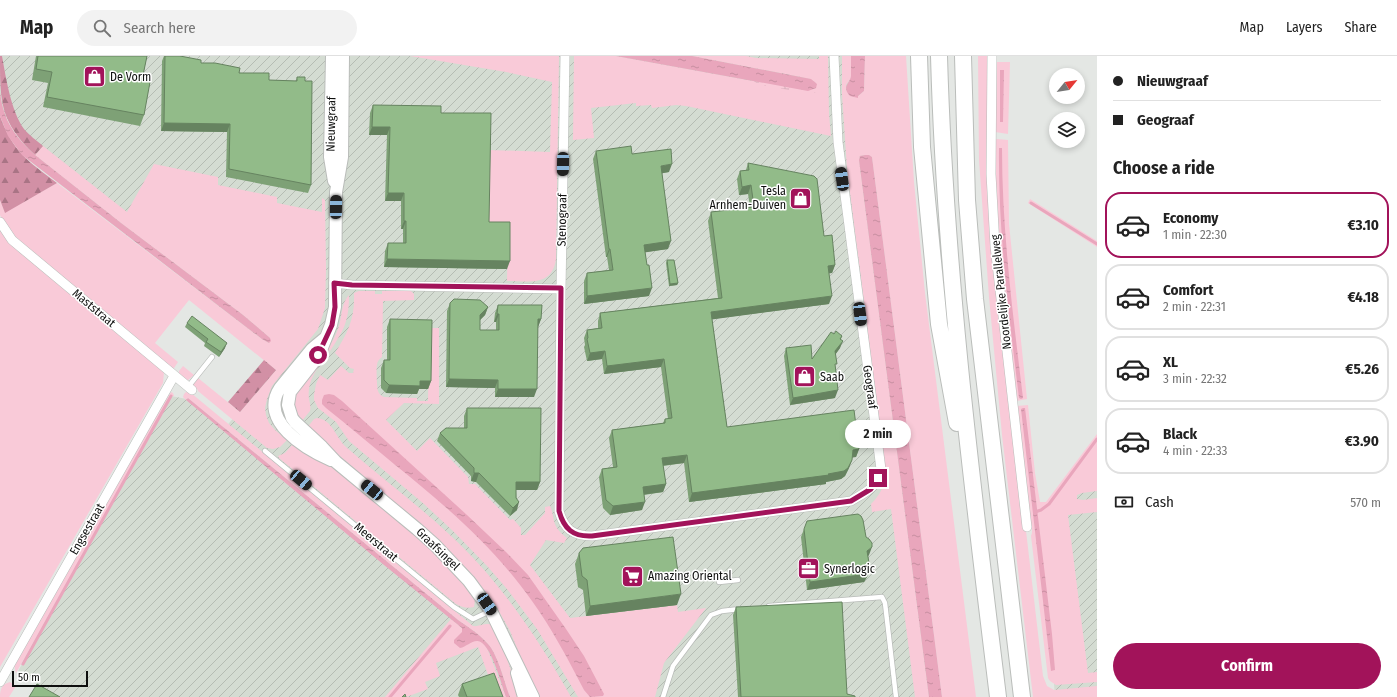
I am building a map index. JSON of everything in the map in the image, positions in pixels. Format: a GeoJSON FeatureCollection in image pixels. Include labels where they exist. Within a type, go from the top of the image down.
{"type":"FeatureCollection","features":[{"type":"Feature","properties":{"kind":"highway"},"geometry":{"type":"LineString","coordinates":[[919,56],[922,147],[939,324],[982,560]]}},
{"type":"Feature","properties":{"kind":"highway"},"geometry":{"type":"LineString","coordinates":[[939,56],[941,125],[951,273],[960,367],[998,697]]}},
{"type":"Feature","properties":{"kind":"highway"},"geometry":{"type":"LineString","coordinates":[[963,56],[967,200],[974,291],[1022,697]]}},
{"type":"Feature","properties":{"kind":"street","name":"Nieuwgraaf"},"geometry":{"type":"LineString","coordinates":[[332,56],[330,157],[336,192]]}},
{"type":"Feature","properties":{"kind":"street","name":"Nieuwgraaf"},"geometry":{"type":"LineString","coordinates":[[298,433],[288,405],[288,399],[294,386],[318,355],[332,325],[335,307],[334,283],[336,192],[342,157],[343,56]]}},
{"type":"Feature","properties":{"kind":"street","name":"Stenograaf"},"geometry":{"type":"LineString","coordinates":[[561,288],[565,56]]}},
{"type":"Feature","properties":{"kind":"street","name":"Geograaf"},"geometry":{"type":"LineString","coordinates":[[561,288],[559,511],[564,525],[575,534],[581,536],[592,536],[851,501],[871,489],[878,478],[881,469],[838,142],[834,56]]}},
{"type":"Feature","properties":{"kind":"street","name":"Noordelijke Parallelweg"},"geometry":{"type":"LineString","coordinates":[[992,56],[991,174],[995,246],[1027,527]]}},
{"type":"Feature","properties":{"kind":"street","name":"Maststraat"},"geometry":{"type":"LineString","coordinates":[[0,222],[12,240],[190,389]]}},
{"type":"Feature","properties":{"kind":"street"},"geometry":{"type":"LineString","coordinates":[[334,283],[352,285],[561,288]]}},
{"type":"Feature","properties":{"kind":"street","name":"Engsestraat"},"geometry":{"type":"LineString","coordinates":[[0,682],[174,376]]}},
{"type":"Feature","properties":{"kind":"street","name":"Graafsingel"},"geometry":{"type":"LineString","coordinates":[[298,433],[322,446],[336,462],[384,500],[435,545],[469,581],[492,611],[513,658],[534,697]]}},
{"type":"Feature","properties":{"kind":"street","name":"Graafsingel"},"geometry":{"type":"LineString","coordinates":[[513,658],[524,697]]}},
{"type":"Feature","properties":{"kind":"lane"},"geometry":{"type":"LineString","coordinates":[[190,389],[212,357]]}},
{"type":"Feature","properties":{"kind":"lane","name":"Meerstraat"},"geometry":{"type":"LineString","coordinates":[[266,451],[454,607],[473,619],[492,611]]}},
{"type":"Feature","properties":{"kind":"lane"},"geometry":{"type":"LineString","coordinates":[[719,582],[738,580]]}},
{"type":"Feature","properties":{"kind":"lane"},"geometry":{"type":"LineString","coordinates":[[762,606],[882,597],[885,603],[896,697]]}},
{"type":"Feature","properties":{"kind":"lane"},"geometry":{"type":"LineString","coordinates":[[663,697],[673,666],[711,615],[722,610],[748,608]]}},
{"type":"Feature","properties":{"kind":"shaded area"},"geometry":{"type":"Polygon","coordinates":[[[0,56],[857,56],[935,697],[60,697],[17,673],[171,396],[187,399],[223,430],[285,359],[34,161],[0,107],[0,56]]]}},
{"type":"Feature","properties":{"kind":"shaded area"},"geometry":{"type":"Polygon","coordinates":[[[1097,440],[1097,697],[1055,697],[1049,504],[1097,440]]]}},
{"type":"Feature","properties":{"kind":"green space"},"geometry":{"type":"Polygon","coordinates":[[[0,56],[2,56],[12,104],[19,122],[31,136],[43,146],[35,155],[15,132],[4,110],[1,86],[0,56]]]}},
{"type":"Feature","properties":{"kind":"green space"},"geometry":{"type":"Polygon","coordinates":[[[410,56],[559,56],[556,259],[554,268],[545,278],[531,281],[507,281],[508,229],[488,229],[489,150],[550,152],[552,82],[506,72],[410,56]]]}},
{"type":"Feature","properties":{"kind":"green space"},"geometry":{"type":"Polygon","coordinates":[[[574,56],[616,56],[769,84],[816,88],[816,84],[811,79],[692,56],[746,56],[756,58],[819,59],[819,56],[828,56],[831,136],[686,106],[676,105],[652,108],[651,105],[636,106],[636,103],[591,108],[594,138],[573,140],[574,56]]]}},
{"type":"Feature","properties":{"kind":"green space"},"geometry":{"type":"Polygon","coordinates":[[[842,56],[851,56],[851,78],[846,85],[846,90],[858,96],[864,91],[865,56],[906,56],[914,182],[925,293],[976,697],[942,697],[872,157],[866,155],[860,156],[859,160],[929,697],[915,697],[891,509],[872,512],[871,504],[881,490],[886,474],[847,169],[842,94],[842,56]]]}},
{"type":"Feature","properties":{"kind":"green space"},"geometry":{"type":"Polygon","coordinates":[[[978,56],[990,56],[989,150],[1006,360],[1043,676],[1047,686],[1054,690],[1097,686],[1097,697],[1033,697],[1002,435],[989,297],[979,160],[978,56]]]}},
{"type":"Feature","properties":{"kind":"green space"},"geometry":{"type":"Polygon","coordinates":[[[995,62],[1010,62],[1008,134],[995,132],[995,62]]]}},
{"type":"Feature","properties":{"kind":"green space"},"geometry":{"type":"Polygon","coordinates":[[[803,77],[811,79],[817,84],[816,92],[810,94],[757,84],[753,79],[807,81],[803,77]]]}},
{"type":"Feature","properties":{"kind":"green space"},"geometry":{"type":"Polygon","coordinates":[[[0,116],[10,139],[22,155],[57,183],[5,213],[0,200],[0,116]]]}},
{"type":"Feature","properties":{"kind":"green space"},"geometry":{"type":"Polygon","coordinates":[[[997,139],[1008,140],[1009,224],[1027,399],[1017,401],[997,243],[994,141],[997,139]]]}},
{"type":"Feature","properties":{"kind":"green space"},"geometry":{"type":"Polygon","coordinates":[[[43,146],[127,212],[154,164],[218,177],[218,185],[277,197],[277,203],[322,212],[322,198],[325,200],[325,308],[318,329],[272,386],[265,408],[269,423],[287,440],[280,447],[273,449],[267,448],[193,386],[198,378],[240,412],[276,370],[189,300],[155,343],[178,362],[174,368],[171,369],[21,245],[4,223],[0,215],[0,200],[5,212],[57,183],[269,343],[270,338],[243,315],[121,223],[35,155],[43,146]]]}},
{"type":"Feature","properties":{"kind":"green space"},"geometry":{"type":"Polygon","coordinates":[[[1030,199],[1097,241],[1097,247],[1028,203],[1030,199]]]}},
{"type":"Feature","properties":{"kind":"green space"},"geometry":{"type":"Polygon","coordinates":[[[0,227],[164,372],[163,383],[0,667],[0,227]]]}},
{"type":"Feature","properties":{"kind":"green space"},"geometry":{"type":"Polygon","coordinates":[[[359,291],[375,291],[375,294],[382,294],[382,291],[411,291],[414,294],[414,300],[383,301],[382,357],[377,364],[377,383],[378,391],[383,397],[417,398],[417,401],[428,401],[429,328],[439,328],[439,404],[404,403],[386,420],[417,451],[430,438],[468,477],[469,484],[475,484],[510,520],[513,519],[521,528],[521,535],[525,535],[545,513],[545,507],[550,506],[556,526],[567,538],[564,543],[546,540],[530,565],[570,618],[677,605],[678,612],[706,608],[664,663],[655,697],[578,697],[537,629],[507,589],[488,567],[424,504],[349,441],[336,422],[318,408],[314,400],[314,395],[316,384],[320,375],[328,380],[341,366],[349,373],[353,373],[354,369],[350,368],[335,353],[350,325],[354,293],[359,291]]]}},
{"type":"Feature","properties":{"kind":"green space"},"geometry":{"type":"Polygon","coordinates":[[[349,295],[348,312],[345,325],[330,351],[328,349],[338,329],[344,305],[349,295]]]}},
{"type":"Feature","properties":{"kind":"green space"},"geometry":{"type":"Polygon","coordinates":[[[321,359],[323,361],[310,383],[310,411],[301,422],[294,406],[296,392],[321,359]]]}},
{"type":"Feature","properties":{"kind":"green space"},"geometry":{"type":"Polygon","coordinates":[[[264,360],[276,370],[240,412],[228,402],[264,360]]]}},
{"type":"Feature","properties":{"kind":"green space"},"geometry":{"type":"Polygon","coordinates":[[[183,366],[194,375],[187,381],[179,374],[179,371],[183,366]]]}},
{"type":"Feature","properties":{"kind":"green space"},"geometry":{"type":"Polygon","coordinates":[[[171,392],[174,396],[171,396],[16,673],[14,665],[145,434],[171,392]]]}},
{"type":"Feature","properties":{"kind":"green space"},"geometry":{"type":"Polygon","coordinates":[[[186,392],[191,393],[473,626],[487,624],[492,625],[505,653],[520,697],[510,697],[500,668],[491,648],[487,643],[188,398],[186,400],[183,397],[186,392]]]}},
{"type":"Feature","properties":{"kind":"green space"},"geometry":{"type":"Polygon","coordinates":[[[1028,405],[1035,473],[1040,502],[1046,502],[1097,434],[1097,491],[1077,495],[1077,499],[1083,500],[1097,498],[1097,512],[1068,515],[1088,673],[1097,672],[1097,682],[1056,685],[1048,678],[1017,406],[1028,405]]]}},
{"type":"Feature","properties":{"kind":"green space"},"geometry":{"type":"Polygon","coordinates":[[[314,419],[322,419],[330,425],[346,447],[412,501],[450,535],[485,571],[517,611],[545,653],[571,697],[537,697],[510,631],[496,606],[470,573],[440,542],[307,428],[314,419]]]}},
{"type":"Feature","properties":{"kind":"green space"},"geometry":{"type":"Polygon","coordinates":[[[295,442],[355,484],[417,536],[473,595],[475,600],[474,607],[469,608],[456,604],[279,458],[278,456],[285,453],[295,442]]]}},
{"type":"Feature","properties":{"kind":"green space"},"geometry":{"type":"Polygon","coordinates":[[[451,619],[462,628],[462,632],[475,641],[479,641],[487,648],[506,697],[496,697],[478,647],[436,663],[440,676],[425,682],[428,689],[406,697],[385,697],[451,619]]]}},
{"type":"Feature","properties":{"kind":"green space"},"geometry":{"type":"Polygon","coordinates":[[[10,682],[16,686],[9,697],[0,697],[2,687],[10,682]]]}},
{"type":"Feature","properties":{"kind":"water"},"geometry":{"type":"Polygon","coordinates":[[[616,56],[692,56],[811,79],[817,84],[816,88],[808,91],[616,56]]]}},
{"type":"Feature","properties":{"kind":"water"},"geometry":{"type":"Polygon","coordinates":[[[851,56],[865,56],[864,91],[858,96],[858,98],[850,96],[846,90],[851,76],[851,56]]]}},
{"type":"Feature","properties":{"kind":"water"},"geometry":{"type":"Polygon","coordinates":[[[1000,70],[1004,70],[1003,122],[1000,122],[1000,70]]]}},
{"type":"Feature","properties":{"kind":"water"},"geometry":{"type":"Polygon","coordinates":[[[0,92],[3,109],[10,126],[35,155],[121,223],[243,315],[270,338],[271,341],[269,343],[262,339],[22,155],[8,136],[0,116],[0,92]]]}},
{"type":"Feature","properties":{"kind":"water"},"geometry":{"type":"Polygon","coordinates":[[[999,148],[1002,148],[1002,179],[1006,242],[1023,398],[1021,399],[1019,398],[1002,242],[999,148]]]}},
{"type":"Feature","properties":{"kind":"water"},"geometry":{"type":"Polygon","coordinates":[[[865,155],[872,157],[942,697],[929,697],[859,160],[860,156],[865,155]]]}},
{"type":"Feature","properties":{"kind":"water"},"geometry":{"type":"Polygon","coordinates":[[[324,395],[334,395],[342,401],[467,515],[528,575],[584,656],[604,694],[603,696],[590,697],[584,690],[546,622],[532,601],[502,563],[450,511],[326,408],[322,404],[322,400],[324,395]]]}},
{"type":"Feature","properties":{"kind":"water"},"geometry":{"type":"Polygon","coordinates":[[[188,398],[484,640],[494,654],[510,697],[506,697],[491,655],[482,643],[475,641],[460,648],[454,643],[454,640],[462,632],[462,628],[186,400],[188,398]]]}},
{"type":"Feature","properties":{"kind":"water"},"geometry":{"type":"Polygon","coordinates":[[[1025,408],[1052,634],[1055,670],[1051,671],[1021,409],[1025,408]]]}},
{"type":"Feature","properties":{"kind":"building"},"geometry":{"type":"Polygon","coordinates":[[[38,56],[147,56],[142,80],[150,82],[144,115],[47,97],[52,72],[36,69],[38,56]]]}},
{"type":"Feature","properties":{"kind":"building"},"geometry":{"type":"Polygon","coordinates":[[[165,56],[180,56],[201,60],[201,63],[215,63],[240,68],[239,73],[269,73],[269,80],[297,81],[297,77],[305,77],[305,81],[312,81],[311,185],[229,169],[230,124],[164,123],[165,56]]]}},
{"type":"Feature","properties":{"kind":"building"},"geometry":{"type":"Polygon","coordinates":[[[373,105],[441,106],[441,113],[491,113],[489,222],[510,222],[510,261],[387,259],[388,243],[406,243],[404,193],[388,193],[390,127],[372,127],[373,105]]]}},
{"type":"Feature","properties":{"kind":"building"},"geometry":{"type":"Polygon","coordinates":[[[631,146],[632,154],[671,149],[672,164],[661,166],[671,241],[644,245],[647,265],[649,265],[652,288],[587,296],[587,273],[613,270],[596,151],[631,146]]]}},
{"type":"Feature","properties":{"kind":"building"},"geometry":{"type":"Polygon","coordinates":[[[748,163],[814,176],[817,179],[824,236],[832,235],[835,265],[828,266],[832,296],[711,312],[727,427],[854,410],[859,449],[853,450],[852,460],[848,468],[844,471],[828,474],[829,475],[692,493],[687,455],[662,458],[666,484],[643,487],[645,502],[613,506],[606,500],[602,469],[617,467],[612,430],[665,423],[665,419],[672,418],[664,359],[607,366],[605,351],[590,353],[587,330],[602,328],[600,313],[722,298],[711,212],[754,207],[751,185],[742,187],[740,171],[749,170],[748,163]]]}},
{"type":"Feature","properties":{"kind":"building"},"geometry":{"type":"Polygon","coordinates":[[[667,260],[674,260],[678,283],[670,284],[667,260]]]}},
{"type":"Feature","properties":{"kind":"building"},"geometry":{"type":"Polygon","coordinates":[[[454,299],[480,300],[488,307],[480,315],[480,330],[499,330],[499,314],[497,314],[498,305],[542,305],[541,319],[538,319],[537,389],[498,389],[498,380],[449,379],[450,303],[454,299]]]}},
{"type":"Feature","properties":{"kind":"building"},"geometry":{"type":"Polygon","coordinates":[[[192,316],[227,343],[221,352],[206,342],[208,339],[187,323],[192,316]]]}},
{"type":"Feature","properties":{"kind":"building"},"geometry":{"type":"Polygon","coordinates":[[[390,319],[432,320],[431,381],[420,381],[420,386],[389,385],[384,380],[384,360],[390,360],[390,319]]]}},
{"type":"Feature","properties":{"kind":"building"},"geometry":{"type":"Polygon","coordinates":[[[836,331],[842,336],[840,339],[843,341],[835,351],[838,390],[793,398],[786,348],[811,345],[812,359],[831,332],[834,334],[836,331]]]}},
{"type":"Feature","properties":{"kind":"building"},"geometry":{"type":"Polygon","coordinates":[[[467,408],[541,408],[540,482],[516,482],[516,498],[519,502],[513,508],[479,473],[474,473],[474,468],[440,433],[446,428],[467,428],[467,408]]]}},
{"type":"Feature","properties":{"kind":"building"},"geometry":{"type":"Polygon","coordinates":[[[858,514],[863,520],[866,537],[872,543],[872,547],[867,551],[870,569],[867,574],[810,582],[804,529],[807,521],[858,514]]]}},
{"type":"Feature","properties":{"kind":"building"},"geometry":{"type":"Polygon","coordinates":[[[673,537],[681,594],[590,606],[587,580],[582,576],[579,553],[583,548],[673,537]]]}},
{"type":"Feature","properties":{"kind":"building"},"geometry":{"type":"Polygon","coordinates":[[[842,602],[847,694],[855,697],[741,697],[736,607],[842,602]]]}},
{"type":"Feature","properties":{"kind":"building"},"geometry":{"type":"Polygon","coordinates":[[[494,673],[503,697],[467,697],[462,684],[494,673]]]}},
{"type":"Feature","properties":{"kind":"building"},"geometry":{"type":"Polygon","coordinates":[[[37,684],[60,697],[29,697],[37,684]]]}},
{"type":"Feature","properties":{"kind":"waterway"},"geometry":{"type":"LineString","coordinates":[[1031,203],[1097,244]]}},
{"type":"Feature","properties":{"kind":"waterway"},"geometry":{"type":"LineString","coordinates":[[23,664],[171,396]]}},
{"type":"Feature","properties":{"kind":"waterway"},"geometry":{"type":"LineString","coordinates":[[1035,512],[1041,510],[1049,504],[1097,439]]}},
{"type":"Feature","properties":{"kind":"waterway"},"geometry":{"type":"LineString","coordinates":[[390,697],[450,626]]}},
{"type":"Feature","properties":{"kind":"place","name":"De Vorm"},"geometry":{"type":"Point","coordinates":[95,77]}},
{"type":"Feature","properties":{"kind":"place","name":"Tesla Arnhem-Duiven"},"geometry":{"type":"Point","coordinates":[801,198]}},
{"type":"Feature","properties":{"kind":"place","name":"Saab"},"geometry":{"type":"Point","coordinates":[805,377]}},
{"type":"Feature","properties":{"kind":"place","name":"Synerlogic"},"geometry":{"type":"Point","coordinates":[808,569]}},
{"type":"Feature","properties":{"kind":"place","name":"Amazing Oriental"},"geometry":{"type":"Point","coordinates":[632,576]}},
{"type":"Feature","properties":{"kind":"route"},"geometry":{"type":"LineString","coordinates":[[318,355],[332,325],[335,307],[334,283],[352,285],[561,288],[559,511],[564,525],[575,534],[581,536],[592,536],[851,501],[871,489],[878,478]]}}]}
